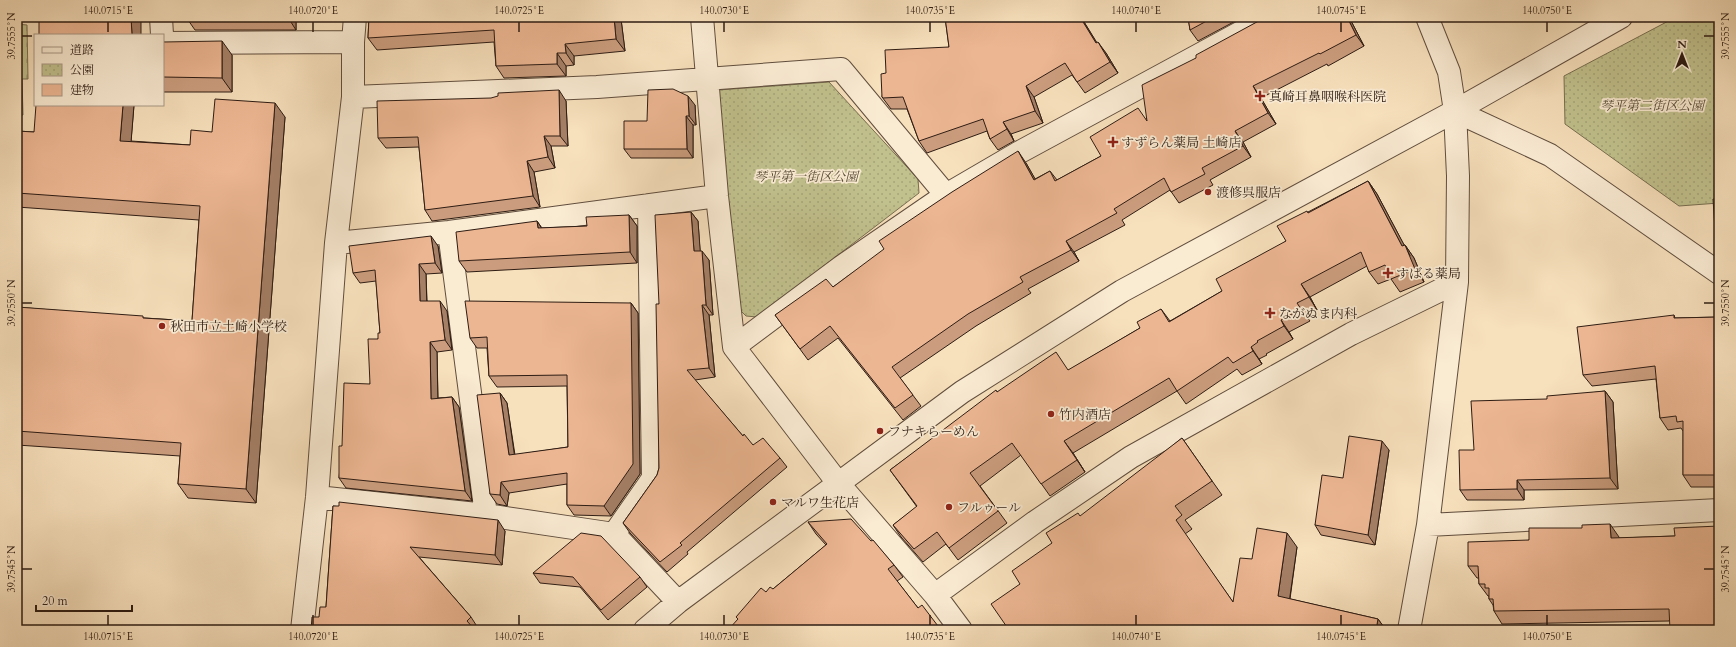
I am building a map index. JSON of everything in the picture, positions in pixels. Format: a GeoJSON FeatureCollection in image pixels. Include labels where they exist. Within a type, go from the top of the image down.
{"type":"FeatureCollection","features":[{"type":"Feature","properties":{"kind":"street"},"geometry":{"type":"LineString","coordinates":[[162,17],[162,34]]}},
{"type":"Feature","properties":{"kind":"street"},"geometry":{"type":"LineString","coordinates":[[302,630],[317,497],[336,243],[353,97],[353,42],[355,17]]}},
{"type":"Feature","properties":{"kind":"street"},"geometry":{"type":"LineString","coordinates":[[702,17],[718,196],[734,347],[838,483],[935,595],[961,630]]}},
{"type":"Feature","properties":{"kind":"street"},"geometry":{"type":"LineString","coordinates":[[734,347],[841,267],[946,195],[1018,153],[1269,17]]}},
{"type":"Feature","properties":{"kind":"street"},"geometry":{"type":"LineString","coordinates":[[1409,630],[1428,526],[1457,282],[1458,176],[1455,111],[1449,72],[1427,17]]}},
{"type":"Feature","properties":{"kind":"street"},"geometry":{"type":"LineString","coordinates":[[644,630],[678,602],[962,392],[1122,291],[1455,111],[1621,17]]}},
{"type":"Feature","properties":{"kind":"street"},"geometry":{"type":"LineString","coordinates":[[164,43],[353,42]]}},
{"type":"Feature","properties":{"kind":"street"},"geometry":{"type":"LineString","coordinates":[[353,97],[597,87],[841,69],[946,195]]}},
{"type":"Feature","properties":{"kind":"street"},"geometry":{"type":"LineString","coordinates":[[1455,111],[1550,155],[1719,273]]}},
{"type":"Feature","properties":{"kind":"street"},"geometry":{"type":"LineString","coordinates":[[336,243],[449,232],[718,196]]}},
{"type":"Feature","properties":{"kind":"street"},"geometry":{"type":"LineString","coordinates":[[614,534],[653,478],[649,205]]}},
{"type":"Feature","properties":{"kind":"street"},"geometry":{"type":"LineString","coordinates":[[449,232],[486,515]]}},
{"type":"Feature","properties":{"kind":"street"},"geometry":{"type":"LineString","coordinates":[[935,595],[1035,522],[1131,457],[1351,334],[1457,282]]}},
{"type":"Feature","properties":{"kind":"street"},"geometry":{"type":"LineString","coordinates":[[317,497],[486,515],[614,534],[678,602]]}},
{"type":"Feature","properties":{"kind":"street"},"geometry":{"type":"LineString","coordinates":[[1428,526],[1719,510]]}},
{"type":"Feature","properties":{"kind":"green space","name":"琴平第二街区公園"},"geometry":{"type":"Polygon","coordinates":[[[1676,17],[1719,17],[1719,203],[1679,206],[1565,124],[1564,76],[1676,17]]]}},
{"type":"Feature","properties":{"kind":"green space"},"geometry":{"type":"Polygon","coordinates":[[[17,24],[27,25],[28,79],[22,79],[23,115],[17,115],[17,24]]]}},
{"type":"Feature","properties":{"kind":"green space","name":"琴平第一街区公園"},"geometry":{"type":"Polygon","coordinates":[[[829,82],[918,179],[919,193],[757,317],[746,316],[738,308],[718,90],[829,82]]]}},
{"type":"Feature","properties":{"kind":"building"},"geometry":{"type":"Polygon","coordinates":[[[39,17],[131,17],[132,34],[39,34],[39,17]]]}},
{"type":"Feature","properties":{"kind":"building"},"geometry":{"type":"Polygon","coordinates":[[[188,17],[289,17],[289,19],[188,20],[188,17]]]}},
{"type":"Feature","properties":{"kind":"building"},"geometry":{"type":"Polygon","coordinates":[[[369,17],[614,17],[616,39],[565,44],[566,53],[557,53],[557,64],[496,66],[494,30],[368,38],[369,17]]]}},
{"type":"Feature","properties":{"kind":"building"},"geometry":{"type":"Polygon","coordinates":[[[945,17],[1080,17],[1110,62],[1077,82],[1065,63],[1026,86],[1035,111],[1003,122],[1007,129],[990,139],[983,119],[919,141],[903,97],[882,97],[881,74],[886,73],[885,50],[949,47],[945,17]]]}},
{"type":"Feature","properties":{"kind":"building"},"geometry":{"type":"Polygon","coordinates":[[[1188,17],[1214,17],[1190,30],[1188,17]]]}},
{"type":"Feature","properties":{"kind":"building"},"geometry":{"type":"Polygon","coordinates":[[[1266,17],[1347,17],[1356,35],[1253,86],[1268,113],[1235,131],[1243,146],[1202,168],[1205,174],[1171,192],[1164,178],[1114,209],[1117,213],[1066,241],[1071,250],[1020,277],[1023,282],[968,314],[892,367],[913,395],[895,408],[830,326],[800,349],[775,315],[826,279],[833,287],[884,249],[879,241],[952,192],[1018,151],[1034,180],[1050,171],[1055,181],[1101,156],[1090,137],[1138,108],[1147,121],[1142,85],[1196,58],[1196,55],[1266,17]]]}},
{"type":"Feature","properties":{"kind":"building"},"geometry":{"type":"Polygon","coordinates":[[[222,41],[222,78],[164,77],[164,42],[222,41]]]}},
{"type":"Feature","properties":{"kind":"building"},"geometry":{"type":"Polygon","coordinates":[[[673,89],[688,96],[689,116],[686,116],[687,149],[624,149],[624,121],[647,121],[648,90],[673,89]]]}},
{"type":"Feature","properties":{"kind":"building"},"geometry":{"type":"Polygon","coordinates":[[[559,90],[560,136],[544,136],[548,157],[527,161],[533,196],[425,210],[418,137],[378,138],[377,101],[491,98],[498,96],[498,93],[559,90]]]}},
{"type":"Feature","properties":{"kind":"building"},"geometry":{"type":"Polygon","coordinates":[[[215,99],[275,103],[246,489],[178,484],[181,443],[17,431],[17,307],[192,321],[200,206],[17,193],[17,131],[34,132],[36,106],[123,106],[120,141],[190,145],[191,130],[212,132],[215,99]]]}},
{"type":"Feature","properties":{"kind":"building"},"geometry":{"type":"Polygon","coordinates":[[[1368,181],[1402,246],[1405,245],[1415,269],[1391,279],[1385,265],[1369,272],[1361,252],[1301,284],[1309,297],[1297,303],[1301,309],[1281,320],[1284,326],[1257,341],[1258,342],[1251,347],[1253,351],[1233,363],[1228,357],[1177,391],[1169,378],[1064,441],[1077,460],[1041,484],[1012,443],[970,473],[998,511],[949,548],[937,532],[914,549],[893,525],[917,506],[890,470],[996,390],[997,392],[1056,352],[1068,370],[1140,328],[1137,322],[1161,309],[1169,322],[1222,291],[1216,279],[1286,241],[1277,226],[1307,211],[1308,213],[1368,181]]]}},
{"type":"Feature","properties":{"kind":"building"},"geometry":{"type":"Polygon","coordinates":[[[1713,199],[1719,199],[1719,230],[1715,230],[1713,199]]]}},
{"type":"Feature","properties":{"kind":"building"},"geometry":{"type":"Polygon","coordinates":[[[691,212],[694,251],[702,251],[706,305],[702,305],[709,368],[687,370],[743,436],[744,434],[753,445],[763,438],[780,458],[680,543],[682,545],[660,562],[623,523],[657,475],[659,468],[656,304],[659,304],[655,215],[691,212]]]}},
{"type":"Feature","properties":{"kind":"building"},"geometry":{"type":"Polygon","coordinates":[[[629,215],[630,252],[459,261],[456,232],[537,221],[538,228],[587,226],[586,217],[629,215]]]}},
{"type":"Feature","properties":{"kind":"building"},"geometry":{"type":"Polygon","coordinates":[[[431,236],[435,263],[419,264],[420,301],[440,301],[445,340],[430,342],[431,399],[452,397],[465,491],[339,478],[339,446],[342,446],[344,383],[370,384],[368,339],[378,339],[378,333],[380,333],[375,270],[353,273],[349,246],[431,236]]]}},
{"type":"Feature","properties":{"kind":"building"},"geometry":{"type":"Polygon","coordinates":[[[465,301],[631,303],[633,464],[604,506],[567,505],[567,473],[501,482],[500,495],[490,494],[477,395],[500,393],[509,455],[568,447],[567,375],[489,376],[487,337],[470,338],[465,301]]]}},
{"type":"Feature","properties":{"kind":"building"},"geometry":{"type":"Polygon","coordinates":[[[1674,315],[1674,318],[1719,317],[1719,475],[1683,475],[1683,421],[1677,422],[1676,416],[1660,418],[1655,366],[1583,375],[1577,327],[1674,315]]]}},
{"type":"Feature","properties":{"kind":"building"},"geometry":{"type":"Polygon","coordinates":[[[1605,391],[1610,478],[1517,480],[1517,489],[1460,490],[1459,450],[1474,450],[1471,401],[1547,399],[1547,396],[1605,391]]]}},
{"type":"Feature","properties":{"kind":"building"},"geometry":{"type":"Polygon","coordinates":[[[1349,436],[1382,441],[1368,535],[1315,525],[1322,475],[1343,478],[1349,436]]]}},
{"type":"Feature","properties":{"kind":"building"},"geometry":{"type":"Polygon","coordinates":[[[1182,438],[1212,481],[1175,506],[1182,515],[1176,520],[1233,602],[1240,558],[1252,559],[1257,528],[1287,533],[1278,596],[1378,619],[1376,630],[1009,630],[991,604],[1020,584],[1012,571],[1052,543],[1046,533],[1078,513],[1080,516],[1182,438]]]}},
{"type":"Feature","properties":{"kind":"building"},"geometry":{"type":"Polygon","coordinates":[[[339,502],[498,520],[495,555],[410,547],[471,617],[467,621],[475,630],[311,630],[312,617],[319,617],[320,607],[326,607],[333,506],[339,506],[339,502]]]}},
{"type":"Feature","properties":{"kind":"building"},"geometry":{"type":"Polygon","coordinates":[[[851,519],[871,541],[873,540],[894,565],[888,569],[918,608],[922,605],[941,630],[728,630],[738,619],[736,617],[761,588],[766,592],[770,587],[773,589],[827,544],[808,522],[851,519]]]}},
{"type":"Feature","properties":{"kind":"building"},"geometry":{"type":"Polygon","coordinates":[[[1610,524],[1611,538],[1675,536],[1674,528],[1719,526],[1719,630],[1670,630],[1669,609],[1494,611],[1493,599],[1489,599],[1489,588],[1485,588],[1485,584],[1479,584],[1478,566],[1468,566],[1468,542],[1529,540],[1529,528],[1582,528],[1582,525],[1610,524]]]}},
{"type":"Feature","properties":{"kind":"building"},"geometry":{"type":"Polygon","coordinates":[[[581,533],[601,536],[640,577],[601,610],[573,577],[533,573],[581,533]]]}},
{"type":"Feature","properties":{"kind":"place","name":"真崎耳鼻咽喉科医院"},"geometry":{"type":"Point","coordinates":[1260,96]}},
{"type":"Feature","properties":{"kind":"place","name":"すずらん薬局 土崎店"},"geometry":{"type":"Point","coordinates":[1113,142]}},
{"type":"Feature","properties":{"kind":"place","name":"渡修呉服店"},"geometry":{"type":"Point","coordinates":[1208,192]}},
{"type":"Feature","properties":{"kind":"place","name":"すばる薬局"},"geometry":{"type":"Point","coordinates":[1388,273]}},
{"type":"Feature","properties":{"kind":"place","name":"ながぬま内科"},"geometry":{"type":"Point","coordinates":[1270,313]}},
{"type":"Feature","properties":{"kind":"place","name":"秋田市立土崎小学校"},"geometry":{"type":"Point","coordinates":[162,326]}},
{"type":"Feature","properties":{"kind":"place","name":"竹内酒店"},"geometry":{"type":"Point","coordinates":[1051,414]}},
{"type":"Feature","properties":{"kind":"place","name":"フナキらーめん"},"geometry":{"type":"Point","coordinates":[880,431]}},
{"type":"Feature","properties":{"kind":"place","name":"マルワ生花店"},"geometry":{"type":"Point","coordinates":[773,502]}},
{"type":"Feature","properties":{"kind":"place","name":"フルゥール"},"geometry":{"type":"Point","coordinates":[949,507]}}]}
